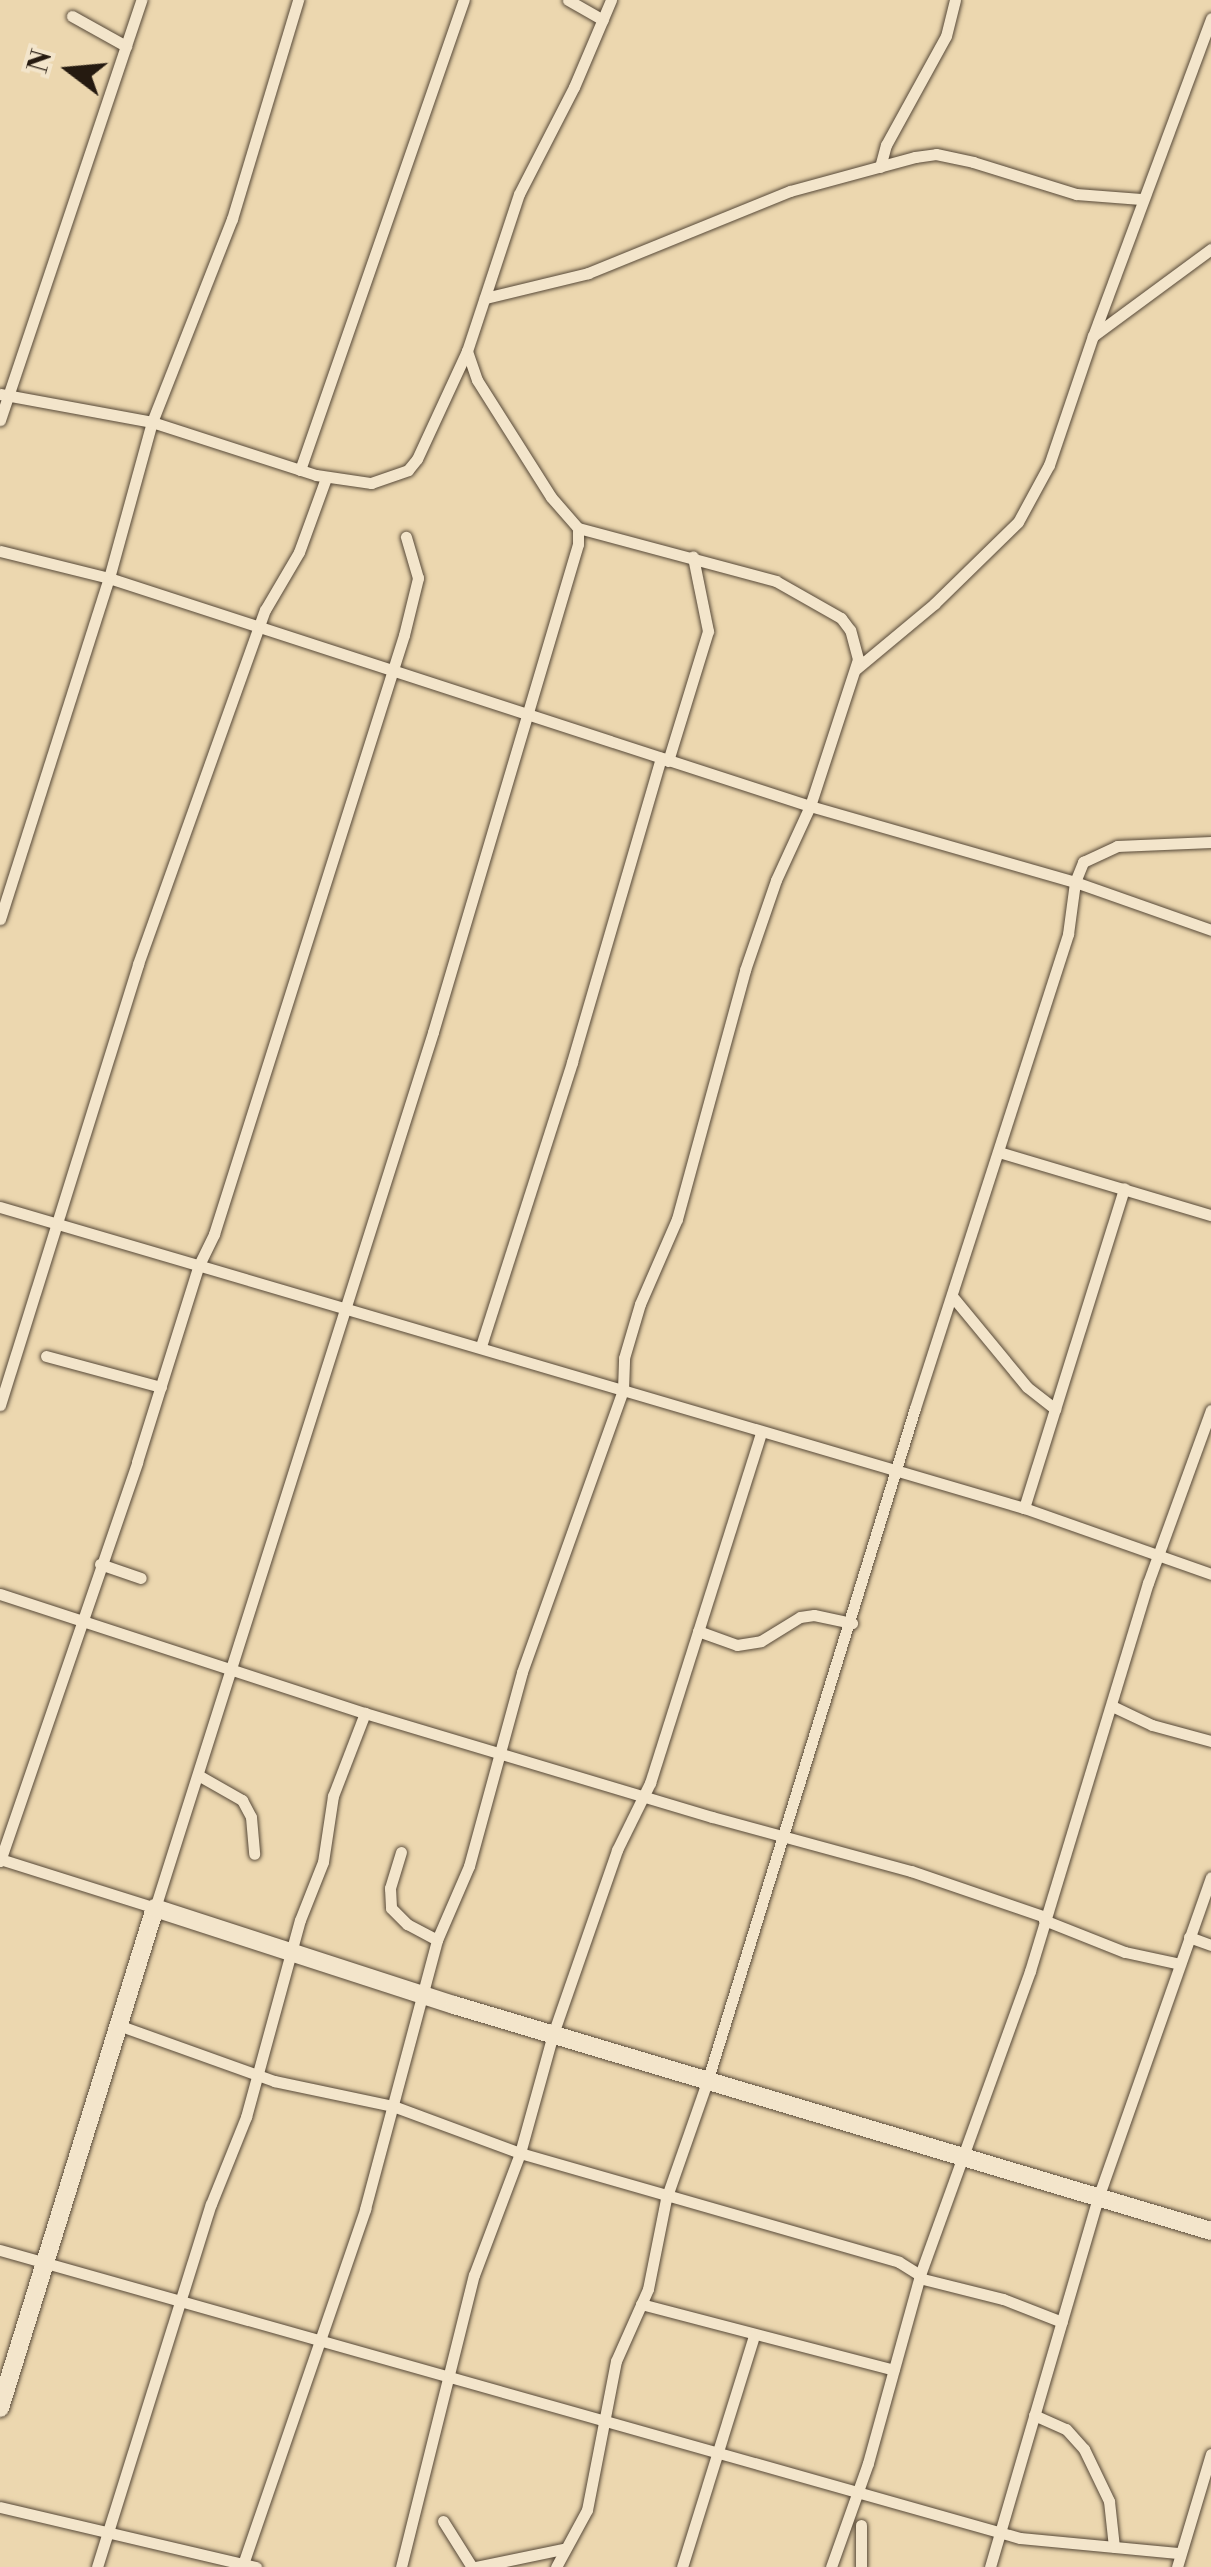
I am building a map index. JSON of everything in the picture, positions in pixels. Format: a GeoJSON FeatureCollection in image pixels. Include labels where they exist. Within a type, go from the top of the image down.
{"type":"FeatureCollection","features":[{"type":"Feature","properties":{"kind":"street"},"geometry":{"type":"LineString","coordinates":[[0,420],[4,394],[141,0]]}},
{"type":"Feature","properties":{"kind":"street"},"geometry":{"type":"LineString","coordinates":[[0,919],[109,578],[152,422],[232,219],[298,0]]}},
{"type":"Feature","properties":{"kind":"street"},"geometry":{"type":"LineString","coordinates":[[300,470],[464,0]]}},
{"type":"Feature","properties":{"kind":"street"},"geometry":{"type":"LineString","coordinates":[[568,0],[603,20]]}},
{"type":"Feature","properties":{"kind":"street"},"geometry":{"type":"LineString","coordinates":[[4,394],[152,422],[326,478],[372,483],[408,470],[467,350],[519,194],[611,0]]}},
{"type":"Feature","properties":{"kind":"street"},"geometry":{"type":"LineString","coordinates":[[880,167],[886,145],[946,36],[956,0]]}},
{"type":"Feature","properties":{"kind":"street"},"geometry":{"type":"LineString","coordinates":[[72,16],[126,46]]}},
{"type":"Feature","properties":{"kind":"street"},"geometry":{"type":"LineString","coordinates":[[856,669],[934,604],[1018,522],[1049,465],[1092,336],[1211,18]]}},
{"type":"Feature","properties":{"kind":"street"},"geometry":{"type":"LineString","coordinates":[[484,298],[588,273],[790,192],[936,154],[1076,194],[1142,199]]}},
{"type":"Feature","properties":{"kind":"street"},"geometry":{"type":"LineString","coordinates":[[1092,336],[1211,249]]}},
{"type":"Feature","properties":{"kind":"street"},"geometry":{"type":"LineString","coordinates":[[242,2565],[365,2209],[437,1940],[469,1866],[522,1672],[623,1390],[626,1350],[648,1282],[672,1235],[745,970],[776,880],[810,806],[856,669],[855,642],[842,618],[776,581],[578,528],[551,496],[477,380],[467,350]]}},
{"type":"Feature","properties":{"kind":"street"},"geometry":{"type":"LineString","coordinates":[[0,1404],[138,964],[267,604],[299,552],[326,478]]}},
{"type":"Feature","properties":{"kind":"street"},"geometry":{"type":"LineString","coordinates":[[0,2408],[342,1311],[433,1032],[576,552],[578,528]]}},
{"type":"Feature","properties":{"kind":"street"},"geometry":{"type":"LineString","coordinates":[[406,538],[418,578],[393,673],[214,1234],[198,1267],[0,1860],[290,1954],[1211,2231]]}},
{"type":"Feature","properties":{"kind":"street"},"geometry":{"type":"LineString","coordinates":[[0,551],[109,578],[665,760],[1074,882],[1211,930]]}},
{"type":"Feature","properties":{"kind":"street"},"geometry":{"type":"LineString","coordinates":[[481,1346],[708,631],[692,557]]}},
{"type":"Feature","properties":{"kind":"street"},"geometry":{"type":"LineString","coordinates":[[556,2567],[562,2549],[587,2510],[602,2418],[621,2347],[653,2273],[666,2199],[708,2082],[896,1472],[1068,934],[1074,882],[1083,862],[1103,850],[1134,843],[1211,842]]}},
{"type":"Feature","properties":{"kind":"street"},"geometry":{"type":"LineString","coordinates":[[999,1152],[1211,1215]]}},
{"type":"Feature","properties":{"kind":"street"},"geometry":{"type":"LineString","coordinates":[[1024,1508],[1124,1188]]}},
{"type":"Feature","properties":{"kind":"street"},"geometry":{"type":"LineString","coordinates":[[0,1207],[342,1311],[481,1346],[1024,1508],[1211,1574]]}},
{"type":"Feature","properties":{"kind":"street"},"geometry":{"type":"LineString","coordinates":[[952,1296],[1027,1387],[1055,1409]]}},
{"type":"Feature","properties":{"kind":"street"},"geometry":{"type":"LineString","coordinates":[[46,1356],[161,1386]]}},
{"type":"Feature","properties":{"kind":"street"},"geometry":{"type":"LineString","coordinates":[[832,2567],[919,2276],[959,2156],[1030,1971],[1160,1553],[1211,1410]]}},
{"type":"Feature","properties":{"kind":"street"},"geometry":{"type":"LineString","coordinates":[[401,2567],[449,2380],[453,2346],[474,2275],[520,2153],[552,2034],[617,1850],[644,1796],[761,1432]]}},
{"type":"Feature","properties":{"kind":"street"},"geometry":{"type":"LineString","coordinates":[[100,1564],[140,1578]]}},
{"type":"Feature","properties":{"kind":"street"},"geometry":{"type":"LineString","coordinates":[[0,1594],[499,1753],[912,1871],[1126,1952],[1180,1964]]}},
{"type":"Feature","properties":{"kind":"street"},"geometry":{"type":"LineString","coordinates":[[698,1631],[729,1644],[750,1644],[800,1617],[814,1615],[852,1623]]}},
{"type":"Feature","properties":{"kind":"street"},"geometry":{"type":"LineString","coordinates":[[1112,1706],[1152,1725],[1211,1741]]}},
{"type":"Feature","properties":{"kind":"street"},"geometry":{"type":"LineString","coordinates":[[97,2567],[179,2304],[259,2074],[290,1954],[323,1862],[332,1796],[365,1712]]}},
{"type":"Feature","properties":{"kind":"street"},"geometry":{"type":"LineString","coordinates":[[198,1775],[242,1800],[251,1817],[254,1854]]}},
{"type":"Feature","properties":{"kind":"street"},"geometry":{"type":"LineString","coordinates":[[401,1852],[390,1888],[391,1908],[407,1924],[437,1940]]}},
{"type":"Feature","properties":{"kind":"street"},"geometry":{"type":"LineString","coordinates":[[990,2567],[1098,2198],[1211,1877]]}},
{"type":"Feature","properties":{"kind":"street"},"geometry":{"type":"LineString","coordinates":[[1189,1937],[1211,1945]]}},
{"type":"Feature","properties":{"kind":"street"},"geometry":{"type":"LineString","coordinates":[[118,2026],[300,2087],[393,2106],[520,2153],[666,2199],[899,2262],[919,2276],[1003,2299],[1062,2322]]}},
{"type":"Feature","properties":{"kind":"street"},"geometry":{"type":"LineString","coordinates":[[0,2250],[179,2304],[320,2339],[449,2380],[720,2450],[1050,2544],[1180,2553]]}},
{"type":"Feature","properties":{"kind":"street"},"geometry":{"type":"LineString","coordinates":[[641,2304],[894,2370]]}},
{"type":"Feature","properties":{"kind":"street"},"geometry":{"type":"LineString","coordinates":[[682,2567],[754,2336]]}},
{"type":"Feature","properties":{"kind":"street"},"geometry":{"type":"LineString","coordinates":[[1034,2416],[1066,2428],[1084,2449],[1108,2501],[1114,2547]]}},
{"type":"Feature","properties":{"kind":"street"},"geometry":{"type":"LineString","coordinates":[[1177,2567],[1211,2454]]}},
{"type":"Feature","properties":{"kind":"street"},"geometry":{"type":"LineString","coordinates":[[0,2507],[256,2567]]}},
{"type":"Feature","properties":{"kind":"street"},"geometry":{"type":"LineString","coordinates":[[444,2521],[474,2567],[562,2549]]}},
{"type":"Feature","properties":{"kind":"street"},"geometry":{"type":"LineString","coordinates":[[861,2525],[861,2567]]}}]}
